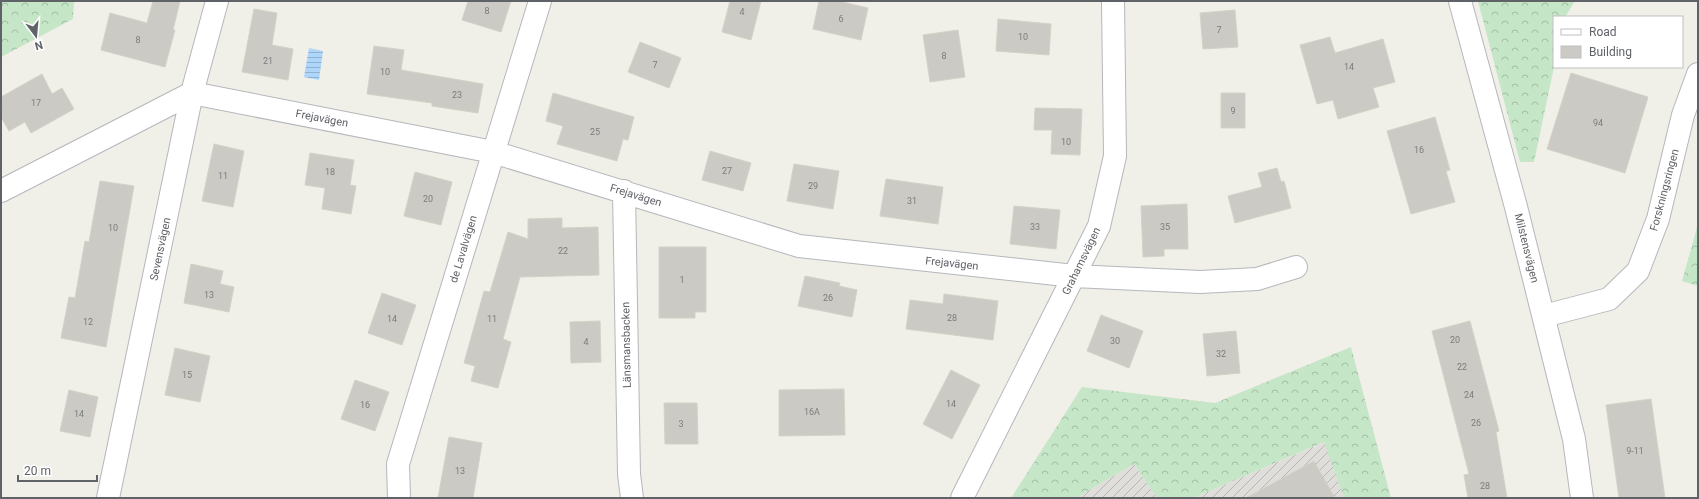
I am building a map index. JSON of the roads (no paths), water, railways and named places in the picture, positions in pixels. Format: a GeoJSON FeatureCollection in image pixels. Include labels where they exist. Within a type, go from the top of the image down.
{"type":"FeatureCollection","features":[{"type":"Feature","properties":{"kind":"street","name":"Sevensvägen"},"geometry":{"type":"LineString","coordinates":[[108,498],[192,93],[217,1]]}},
{"type":"Feature","properties":{"kind":"street","name":"de Lavalvägen"},"geometry":{"type":"LineString","coordinates":[[399,498],[398,464],[540,1]]}},
{"type":"Feature","properties":{"kind":"street","name":"Grahamsvägen"},"geometry":{"type":"LineString","coordinates":[[962,498],[1099,226],[1115,156],[1113,1]]}},
{"type":"Feature","properties":{"kind":"street","name":"Milstensvägen"},"geometry":{"type":"LineString","coordinates":[[1460,1],[1544,316],[1574,439],[1582,498]]}},
{"type":"Feature","properties":{"kind":"street","name":"Forskningsringen"},"geometry":{"type":"LineString","coordinates":[[1544,316],[1609,299],[1638,271],[1658,219],[1683,115],[1698,74]]}},
{"type":"Feature","properties":{"kind":"street","name":"Frejavägen"},"geometry":{"type":"LineString","coordinates":[[192,93],[493,152],[799,246],[1074,276],[1200,282],[1257,279],[1296,267]]}},
{"type":"Feature","properties":{"kind":"street"},"geometry":{"type":"LineString","coordinates":[[1,191],[192,93]]}},
{"type":"Feature","properties":{"kind":"street","name":"Länsmansbacken"},"geometry":{"type":"LineString","coordinates":[[624,191],[629,474],[632,498]]}},
{"type":"Feature","properties":{"kind":"water"},"geometry":{"type":"Polygon","coordinates":[[[309,48],[323,51],[319,80],[304,77],[309,48]]]}}]}
